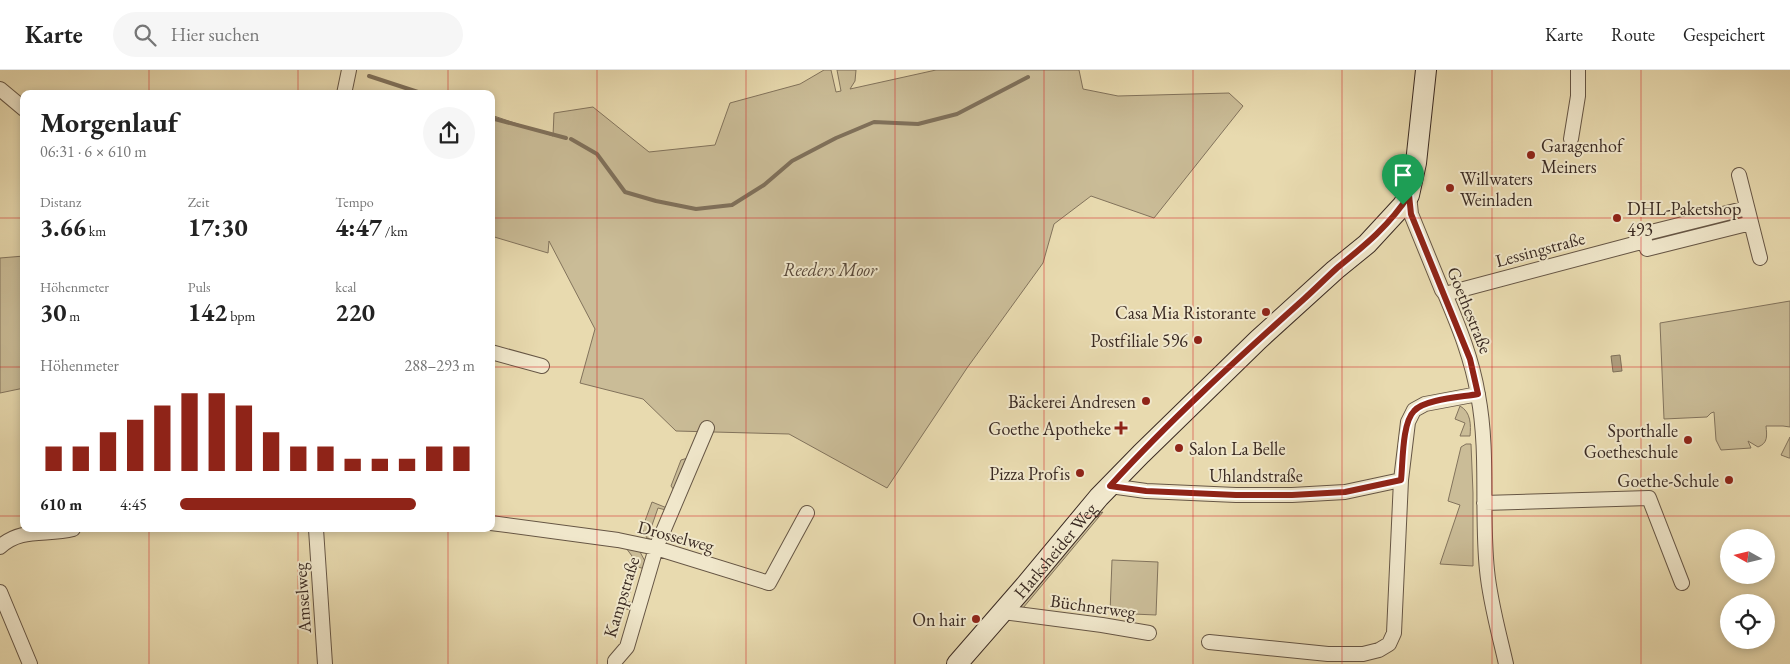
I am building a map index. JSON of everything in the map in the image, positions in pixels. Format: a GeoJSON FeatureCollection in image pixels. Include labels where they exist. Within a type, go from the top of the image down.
{"type":"FeatureCollection","features":[{"type":"Feature","properties":{"kind":"main road","name":"Harksheider Weg"},"geometry":{"type":"LineString","coordinates":[[957,664],[1099,497],[1197,398],[1258,340],[1335,270],[1367,244],[1391,220],[1409,195],[1416,163],[1426,70]]}},
{"type":"Feature","properties":{"kind":"street"},"geometry":{"type":"LineString","coordinates":[[345,90],[349,70]]}},
{"type":"Feature","properties":{"kind":"street"},"geometry":{"type":"LineString","coordinates":[[1571,139],[1578,96],[1578,70]]}},
{"type":"Feature","properties":{"kind":"street"},"geometry":{"type":"LineString","coordinates":[[0,89],[20,106]]}},
{"type":"Feature","properties":{"kind":"street"},"geometry":{"type":"LineString","coordinates":[[1739,175],[1760,258]]}},
{"type":"Feature","properties":{"kind":"street","name":"Goethestraße"},"geometry":{"type":"LineString","coordinates":[[1409,195],[1411,214],[1470,359],[1478,394],[1483,426],[1484,503],[1488,578],[1506,664]]}},
{"type":"Feature","properties":{"kind":"street","name":"Lessingstraße"},"geometry":{"type":"LineString","coordinates":[[1747,208],[1643,234],[1647,249],[1751,223]]}},
{"type":"Feature","properties":{"kind":"street","name":"Lessingstraße"},"geometry":{"type":"LineString","coordinates":[[1445,294],[1645,241]]}},
{"type":"Feature","properties":{"kind":"street"},"geometry":{"type":"LineString","coordinates":[[495,353],[542,366]]}},
{"type":"Feature","properties":{"kind":"street"},"geometry":{"type":"LineString","coordinates":[[1209,642],[1328,654],[1363,654],[1379,650],[1389,644],[1394,633],[1401,480],[1408,422],[1414,410],[1425,404],[1478,394]]}},
{"type":"Feature","properties":{"kind":"street","name":"Kampstraße"},"geometry":{"type":"LineString","coordinates":[[615,664],[615,661],[627,647],[656,548],[707,428]]}},
{"type":"Feature","properties":{"kind":"street","name":"Uhlandstraße"},"geometry":{"type":"LineString","coordinates":[[1110,486],[1146,491],[1236,495],[1292,495],[1345,492],[1401,480]]}},
{"type":"Feature","properties":{"kind":"street"},"geometry":{"type":"LineString","coordinates":[[1484,503],[1649,498],[1682,583]]}},
{"type":"Feature","properties":{"kind":"street","name":"Drosselweg"},"geometry":{"type":"LineString","coordinates":[[495,524],[618,540],[656,548],[769,583],[808,513]]}},
{"type":"Feature","properties":{"kind":"street"},"geometry":{"type":"LineString","coordinates":[[0,547],[9,539],[21,534],[41,532]]}},
{"type":"Feature","properties":{"kind":"street","name":"Amselweg"},"geometry":{"type":"LineString","coordinates":[[316,532],[325,664]]}},
{"type":"Feature","properties":{"kind":"street"},"geometry":{"type":"LineString","coordinates":[[0,592],[30,664]]}},
{"type":"Feature","properties":{"kind":"street","name":"Büchnerweg"},"geometry":{"type":"LineString","coordinates":[[1002,612],[1102,624],[1149,633]]}},
{"type":"Feature","properties":{"kind":"green space","name":"Reeders Moor"},"geometry":{"type":"Polygon","coordinates":[[[824,70],[831,70],[836,92],[841,91],[837,70],[856,70],[855,81],[850,89],[936,70],[1079,70],[1083,89],[1118,96],[1229,93],[1243,106],[1154,218],[1091,196],[1054,224],[1043,263],[967,368],[887,488],[789,434],[676,431],[643,399],[580,383],[595,329],[549,241],[548,253],[495,237],[495,116],[553,136],[554,113],[593,107],[649,152],[715,145],[730,103],[800,84],[824,70]]]}},
{"type":"Feature","properties":{"kind":"green space"},"geometry":{"type":"Polygon","coordinates":[[[20,256],[20,389],[0,393],[0,258],[20,256]]]}},
{"type":"Feature","properties":{"kind":"green space"},"geometry":{"type":"Polygon","coordinates":[[[1790,301],[1790,427],[1766,426],[1767,436],[1764,443],[1758,447],[1748,441],[1751,448],[1721,450],[1716,440],[1714,412],[1707,417],[1664,419],[1660,323],[1790,301]]]}},
{"type":"Feature","properties":{"kind":"green space"},"geometry":{"type":"Polygon","coordinates":[[[1460,406],[1468,415],[1470,436],[1460,436],[1465,423],[1455,419],[1460,406]]]}},
{"type":"Feature","properties":{"kind":"green space"},"geometry":{"type":"Polygon","coordinates":[[[1790,437],[1790,458],[1789,458],[1781,455],[1790,437]]]}},
{"type":"Feature","properties":{"kind":"green space"},"geometry":{"type":"Polygon","coordinates":[[[1471,444],[1473,566],[1440,564],[1460,505],[1448,501],[1461,447],[1471,444]]]}},
{"type":"Feature","properties":{"kind":"green space"},"geometry":{"type":"Polygon","coordinates":[[[691,457],[674,490],[671,486],[681,460],[691,457]]]}},
{"type":"Feature","properties":{"kind":"green space"},"geometry":{"type":"Polygon","coordinates":[[[652,502],[667,508],[666,510],[658,508],[650,531],[658,534],[652,540],[647,538],[642,529],[652,502]]]}},
{"type":"Feature","properties":{"kind":"green space"},"geometry":{"type":"Polygon","coordinates":[[[1103,512],[1023,608],[1018,609],[1097,514],[1103,512]]]}},
{"type":"Feature","properties":{"kind":"green space"},"geometry":{"type":"Polygon","coordinates":[[[626,548],[639,550],[647,565],[645,569],[638,567],[627,601],[635,604],[632,610],[620,608],[633,563],[632,556],[626,548]]]}},
{"type":"Feature","properties":{"kind":"green space"},"geometry":{"type":"Polygon","coordinates":[[[1112,560],[1158,562],[1156,615],[1110,613],[1112,560]]]}},
{"type":"Feature","properties":{"kind":"shaded area"},"geometry":{"type":"Polygon","coordinates":[[[1620,355],[1622,371],[1613,372],[1611,356],[1620,355]]]}},
{"type":"Feature","properties":{"kind":"waterway"},"geometry":{"type":"LineString","coordinates":[[369,76],[412,90]]}},
{"type":"Feature","properties":{"kind":"waterway"},"geometry":{"type":"LineString","coordinates":[[571,139],[597,154],[625,192],[656,201],[696,209],[732,205],[764,185],[792,161],[836,138],[874,122],[918,124],[957,114],[1028,77]]}},
{"type":"Feature","properties":{"kind":"waterway"},"geometry":{"type":"LineString","coordinates":[[495,119],[566,138]]}},
{"type":"Feature","properties":{"kind":"place","name":"Garagenhof Meiners"},"geometry":{"type":"Point","coordinates":[1531,155]}},
{"type":"Feature","properties":{"kind":"place","name":"Willwaters Weinladen"},"geometry":{"type":"Point","coordinates":[1450,188]}},
{"type":"Feature","properties":{"kind":"place","name":"DHL-Paketshop 493"},"geometry":{"type":"Point","coordinates":[1617,218]}},
{"type":"Feature","properties":{"kind":"place","name":"Casa Mia Ristorante"},"geometry":{"type":"Point","coordinates":[1266,312]}},
{"type":"Feature","properties":{"kind":"place","name":"Postfiliale 596"},"geometry":{"type":"Point","coordinates":[1198,340]}},
{"type":"Feature","properties":{"kind":"place","name":"Bäckerei Andresen"},"geometry":{"type":"Point","coordinates":[1146,401]}},
{"type":"Feature","properties":{"kind":"place","name":"Goethe Apotheke"},"geometry":{"type":"Point","coordinates":[1121,428]}},
{"type":"Feature","properties":{"kind":"place","name":"Sporthalle Goetheschule"},"geometry":{"type":"Point","coordinates":[1688,440]}},
{"type":"Feature","properties":{"kind":"place","name":"Salon La Belle"},"geometry":{"type":"Point","coordinates":[1179,448]}},
{"type":"Feature","properties":{"kind":"place","name":"Pizza Profis"},"geometry":{"type":"Point","coordinates":[1080,473]}},
{"type":"Feature","properties":{"kind":"place","name":"Goethe-Schule"},"geometry":{"type":"Point","coordinates":[1729,480]}},
{"type":"Feature","properties":{"kind":"place","name":"On hair"},"geometry":{"type":"Point","coordinates":[976,619]}},
{"type":"Feature","properties":{"kind":"route"},"geometry":{"type":"LineString","coordinates":[[1409,195],[1411,214],[1457,324],[1470,359],[1478,394],[1425,404],[1414,410],[1408,422],[1401,480],[1345,492],[1292,495],[1236,495],[1146,491],[1110,486],[1197,398],[1335,270],[1367,244],[1403,205],[1409,195]]}}]}
